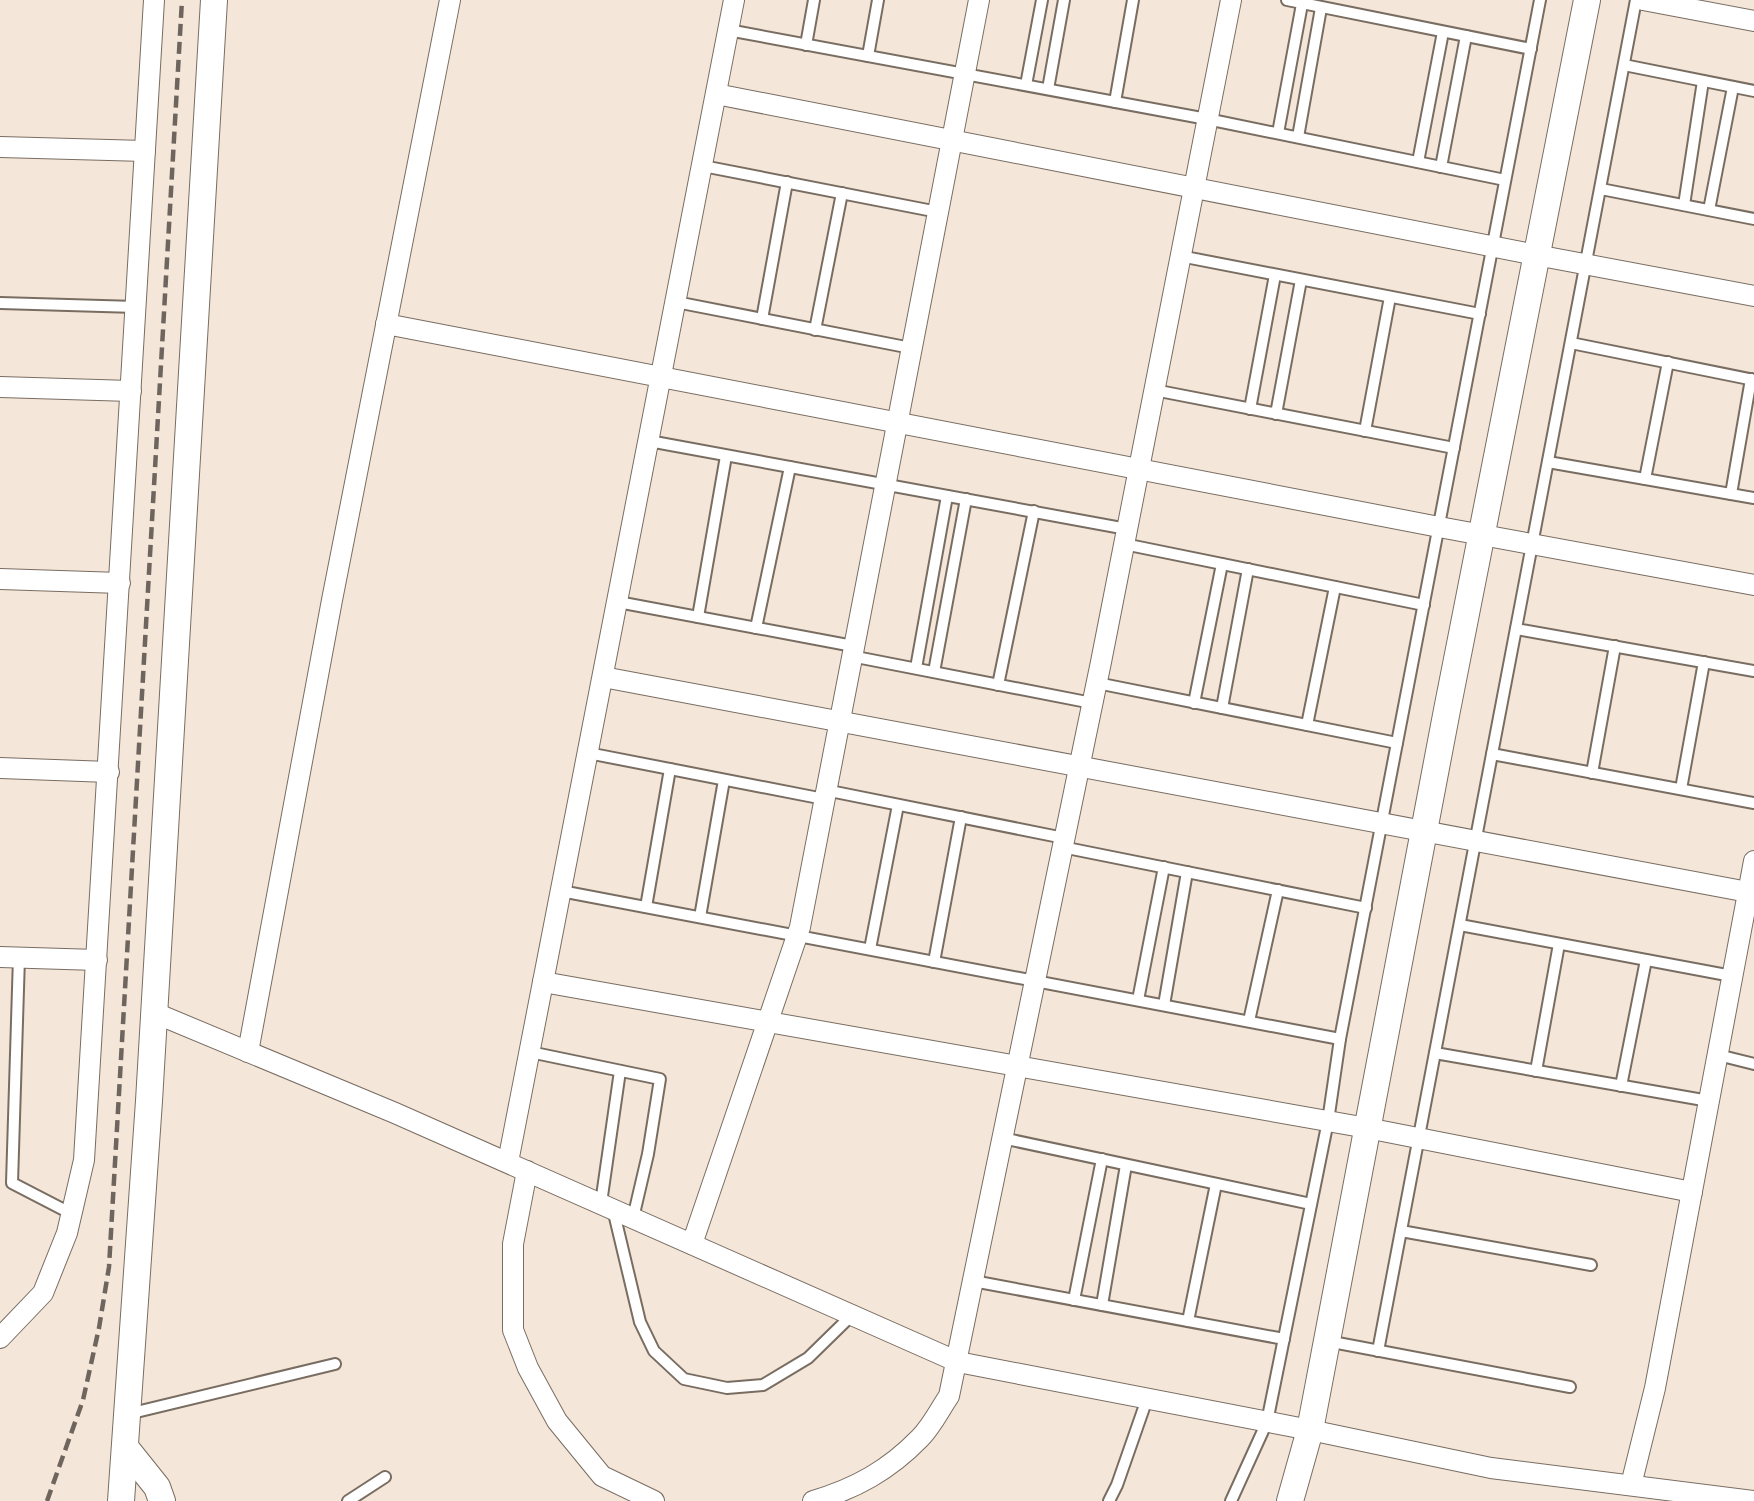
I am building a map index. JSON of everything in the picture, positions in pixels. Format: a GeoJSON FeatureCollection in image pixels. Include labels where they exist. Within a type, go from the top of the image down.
{"type":"FeatureCollection","features":[{"type":"Feature","properties":{"kind":"street"},"geometry":{"type":"LineString","coordinates":[[0,1338],[43,1293],[68,1233],[84,1160],[154,0]]}},
{"type":"Feature","properties":{"kind":"street"},"geometry":{"type":"LineString","coordinates":[[122,1501],[155,1013],[214,0]]}},
{"type":"Feature","properties":{"kind":"street"},"geometry":{"type":"LineString","coordinates":[[248,1052],[330,612],[450,0]]}},
{"type":"Feature","properties":{"kind":"street"},"geometry":{"type":"LineString","coordinates":[[508,1162],[734,0]]}},
{"type":"Feature","properties":{"kind":"street"},"geometry":{"type":"LineString","coordinates":[[692,1244],[797,936],[979,0]]}},
{"type":"Feature","properties":{"kind":"street"},"geometry":{"type":"LineString","coordinates":[[813,1501],[839,1493],[884,1471],[922,1437],[950,1396],[1097,683],[1231,0]]}},
{"type":"Feature","properties":{"kind":"street"},"geometry":{"type":"LineString","coordinates":[[1290,1501],[1310,1430],[1481,536],[1587,0]]}},
{"type":"Feature","properties":{"kind":"street"},"geometry":{"type":"LineString","coordinates":[[1643,0],[1754,21]]}},
{"type":"Feature","properties":{"kind":"street"},"geometry":{"type":"LineString","coordinates":[[716,94],[1492,247],[1754,296]]}},
{"type":"Feature","properties":{"kind":"street"},"geometry":{"type":"LineString","coordinates":[[0,147],[145,151]]}},
{"type":"Feature","properties":{"kind":"street"},"geometry":{"type":"LineString","coordinates":[[386,324],[1481,536],[1754,585]]}},
{"type":"Feature","properties":{"kind":"street"},"geometry":{"type":"LineString","coordinates":[[0,387],[131,391]]}},
{"type":"Feature","properties":{"kind":"street"},"geometry":{"type":"LineString","coordinates":[[0,579],[120,583]]}},
{"type":"Feature","properties":{"kind":"street"},"geometry":{"type":"LineString","coordinates":[[603,678],[1476,842],[1751,886]]}},
{"type":"Feature","properties":{"kind":"street"},"geometry":{"type":"LineString","coordinates":[[0,768],[109,772]]}},
{"type":"Feature","properties":{"kind":"street"},"geometry":{"type":"LineString","coordinates":[[1643,1491],[1655,1388],[1754,861]]}},
{"type":"Feature","properties":{"kind":"street"},"geometry":{"type":"LineString","coordinates":[[10,957],[97,960]]}},
{"type":"Feature","properties":{"kind":"street"},"geometry":{"type":"LineString","coordinates":[[543,982],[1367,1128],[1692,1192]]}},
{"type":"Feature","properties":{"kind":"street"},"geometry":{"type":"LineString","coordinates":[[155,1013],[508,1162],[958,1362],[1310,1430],[1491,1468],[1643,1491],[1754,1501]]}},
{"type":"Feature","properties":{"kind":"street"},"geometry":{"type":"LineString","coordinates":[[527,1171],[513,1244],[513,1330],[528,1368],[557,1421],[602,1476],[654,1501]]}},
{"type":"Feature","properties":{"kind":"street"},"geometry":{"type":"LineString","coordinates":[[125,1447],[157,1487],[162,1501]]}},
{"type":"Feature","properties":{"kind":"lane"},"geometry":{"type":"LineString","coordinates":[[806,45],[814,0]]}},
{"type":"Feature","properties":{"kind":"lane"},"geometry":{"type":"LineString","coordinates":[[868,56],[878,0]]}},
{"type":"Feature","properties":{"kind":"lane"},"geometry":{"type":"LineString","coordinates":[[1026,86],[1042,0]]}},
{"type":"Feature","properties":{"kind":"lane"},"geometry":{"type":"LineString","coordinates":[[1048,89],[1064,0]]}},
{"type":"Feature","properties":{"kind":"lane"},"geometry":{"type":"LineString","coordinates":[[1115,102],[1133,0]]}},
{"type":"Feature","properties":{"kind":"lane"},"geometry":{"type":"LineString","coordinates":[[1287,0],[1531,49]]}},
{"type":"Feature","properties":{"kind":"lane"},"geometry":{"type":"LineString","coordinates":[[1231,1501],[1267,1422],[1328,1121],[1341,1039],[1540,0]]}},
{"type":"Feature","properties":{"kind":"lane"},"geometry":{"type":"LineString","coordinates":[[1378,1351],[1636,0]]}},
{"type":"Feature","properties":{"kind":"lane"},"geometry":{"type":"LineString","coordinates":[[1278,133],[1302,4]]}},
{"type":"Feature","properties":{"kind":"lane"},"geometry":{"type":"LineString","coordinates":[[1298,138],[1321,8]]}},
{"type":"Feature","properties":{"kind":"lane"},"geometry":{"type":"LineString","coordinates":[[728,30],[1207,119],[1505,180]]}},
{"type":"Feature","properties":{"kind":"lane"},"geometry":{"type":"LineString","coordinates":[[1418,162],[1443,32]]}},
{"type":"Feature","properties":{"kind":"lane"},"geometry":{"type":"LineString","coordinates":[[1441,166],[1466,36]]}},
{"type":"Feature","properties":{"kind":"lane"},"geometry":{"type":"LineString","coordinates":[[1624,65],[1754,91]]}},
{"type":"Feature","properties":{"kind":"lane"},"geometry":{"type":"LineString","coordinates":[[1684,205],[1703,81]]}},
{"type":"Feature","properties":{"kind":"lane"},"geometry":{"type":"LineString","coordinates":[[1709,210],[1733,87]]}},
{"type":"Feature","properties":{"kind":"lane"},"geometry":{"type":"LineString","coordinates":[[703,166],[939,212]]}},
{"type":"Feature","properties":{"kind":"lane"},"geometry":{"type":"LineString","coordinates":[[762,319],[787,182]]}},
{"type":"Feature","properties":{"kind":"lane"},"geometry":{"type":"LineString","coordinates":[[1600,189],[1754,219]]}},
{"type":"Feature","properties":{"kind":"lane"},"geometry":{"type":"LineString","coordinates":[[815,330],[842,193]]}},
{"type":"Feature","properties":{"kind":"lane"},"geometry":{"type":"LineString","coordinates":[[1180,256],[1480,314]]}},
{"type":"Feature","properties":{"kind":"lane"},"geometry":{"type":"LineString","coordinates":[[1250,409],[1275,275]]}},
{"type":"Feature","properties":{"kind":"lane"},"geometry":{"type":"LineString","coordinates":[[1276,414],[1301,280]]}},
{"type":"Feature","properties":{"kind":"lane"},"geometry":{"type":"LineString","coordinates":[[1365,431],[1390,297]]}},
{"type":"Feature","properties":{"kind":"lane"},"geometry":{"type":"LineString","coordinates":[[676,302],[911,348]]}},
{"type":"Feature","properties":{"kind":"lane"},"geometry":{"type":"LineString","coordinates":[[0,303],[136,307]]}},
{"type":"Feature","properties":{"kind":"lane"},"geometry":{"type":"LineString","coordinates":[[1571,343],[1753,379],[1731,494]]}},
{"type":"Feature","properties":{"kind":"lane"},"geometry":{"type":"LineString","coordinates":[[1645,479],[1668,362]]}},
{"type":"Feature","properties":{"kind":"lane"},"geometry":{"type":"LineString","coordinates":[[1154,390],[1454,448]]}},
{"type":"Feature","properties":{"kind":"lane"},"geometry":{"type":"LineString","coordinates":[[649,441],[1034,511],[1222,564],[1424,605]]}},
{"type":"Feature","properties":{"kind":"lane"},"geometry":{"type":"LineString","coordinates":[[698,617],[726,456]]}},
{"type":"Feature","properties":{"kind":"lane"},"geometry":{"type":"LineString","coordinates":[[1548,462],[1754,498]]}},
{"type":"Feature","properties":{"kind":"lane"},"geometry":{"type":"LineString","coordinates":[[756,628],[790,467]]}},
{"type":"Feature","properties":{"kind":"lane"},"geometry":{"type":"LineString","coordinates":[[916,668],[947,496]]}},
{"type":"Feature","properties":{"kind":"lane"},"geometry":{"type":"LineString","coordinates":[[934,672],[966,499]]}},
{"type":"Feature","properties":{"kind":"lane"},"geometry":{"type":"LineString","coordinates":[[998,684],[1034,511]]}},
{"type":"Feature","properties":{"kind":"lane"},"geometry":{"type":"LineString","coordinates":[[1194,703],[1222,564]]}},
{"type":"Feature","properties":{"kind":"lane"},"geometry":{"type":"LineString","coordinates":[[1222,708],[1248,569]]}},
{"type":"Feature","properties":{"kind":"lane"},"geometry":{"type":"LineString","coordinates":[[1307,725],[1335,587]]}},
{"type":"Feature","properties":{"kind":"lane"},"geometry":{"type":"LineString","coordinates":[[618,602],[756,628],[916,668],[1092,703]]}},
{"type":"Feature","properties":{"kind":"lane"},"geometry":{"type":"LineString","coordinates":[[1516,629],[1754,671]]}},
{"type":"Feature","properties":{"kind":"lane"},"geometry":{"type":"LineString","coordinates":[[1592,773],[1615,646]]}},
{"type":"Feature","properties":{"kind":"lane"},"geometry":{"type":"LineString","coordinates":[[1681,789],[1704,662]]}},
{"type":"Feature","properties":{"kind":"lane"},"geometry":{"type":"LineString","coordinates":[[1097,683],[1397,743]]}},
{"type":"Feature","properties":{"kind":"lane"},"geometry":{"type":"LineString","coordinates":[[588,753],[724,780],[898,805],[961,817],[1164,867],[1366,908]]}},
{"type":"Feature","properties":{"kind":"lane"},"geometry":{"type":"LineString","coordinates":[[1492,754],[1754,803]]}},
{"type":"Feature","properties":{"kind":"lane"},"geometry":{"type":"LineString","coordinates":[[646,907],[670,769]]}},
{"type":"Feature","properties":{"kind":"lane"},"geometry":{"type":"LineString","coordinates":[[700,917],[724,780]]}},
{"type":"Feature","properties":{"kind":"lane"},"geometry":{"type":"LineString","coordinates":[[870,950],[898,805]]}},
{"type":"Feature","properties":{"kind":"lane"},"geometry":{"type":"LineString","coordinates":[[934,962],[961,817]]}},
{"type":"Feature","properties":{"kind":"lane"},"geometry":{"type":"LineString","coordinates":[[1138,1000],[1164,867]]}},
{"type":"Feature","properties":{"kind":"lane"},"geometry":{"type":"LineString","coordinates":[[1164,1005],[1187,872]]}},
{"type":"Feature","properties":{"kind":"lane"},"geometry":{"type":"LineString","coordinates":[[1249,1021],[1278,890]]}},
{"type":"Feature","properties":{"kind":"lane"},"geometry":{"type":"LineString","coordinates":[[561,891],[1341,1039]]}},
{"type":"Feature","properties":{"kind":"lane"},"geometry":{"type":"LineString","coordinates":[[1460,925],[1732,976]]}},
{"type":"Feature","properties":{"kind":"lane"},"geometry":{"type":"LineString","coordinates":[[1536,1071],[1559,944]]}},
{"type":"Feature","properties":{"kind":"lane"},"geometry":{"type":"LineString","coordinates":[[10,957],[12,1182],[72,1214]]}},
{"type":"Feature","properties":{"kind":"lane"},"geometry":{"type":"LineString","coordinates":[[1621,1086],[1647,960]]}},
{"type":"Feature","properties":{"kind":"lane"},"geometry":{"type":"LineString","coordinates":[[530,1052],[660,1079],[648,1154],[633,1218]]}},
{"type":"Feature","properties":{"kind":"lane"},"geometry":{"type":"LineString","coordinates":[[1435,1053],[1709,1101]]}},
{"type":"Feature","properties":{"kind":"lane"},"geometry":{"type":"LineString","coordinates":[[1718,1055],[1754,1064]]}},
{"type":"Feature","properties":{"kind":"lane"},"geometry":{"type":"LineString","coordinates":[[620,1071],[607,1206],[640,1322],[654,1351],[684,1379],[727,1388],[763,1385],[808,1358],[852,1315]]}},
{"type":"Feature","properties":{"kind":"lane"},"geometry":{"type":"LineString","coordinates":[[1002,1138],[1311,1204]]}},
{"type":"Feature","properties":{"kind":"lane"},"geometry":{"type":"LineString","coordinates":[[1074,1300],[1102,1159]]}},
{"type":"Feature","properties":{"kind":"lane"},"geometry":{"type":"LineString","coordinates":[[1102,1305],[1126,1164]]}},
{"type":"Feature","properties":{"kind":"lane"},"geometry":{"type":"LineString","coordinates":[[1188,1321],[1216,1184]]}},
{"type":"Feature","properties":{"kind":"lane"},"geometry":{"type":"LineString","coordinates":[[1401,1231],[1591,1265]]}},
{"type":"Feature","properties":{"kind":"lane"},"geometry":{"type":"LineString","coordinates":[[972,1281],[1284,1339]]}},
{"type":"Feature","properties":{"kind":"lane"},"geometry":{"type":"LineString","coordinates":[[1327,1341],[1570,1387]]}},
{"type":"Feature","properties":{"kind":"lane"},"geometry":{"type":"LineString","coordinates":[[128,1414],[335,1364]]}},
{"type":"Feature","properties":{"kind":"lane"},"geometry":{"type":"LineString","coordinates":[[1108,1501],[1117,1485],[1147,1399]]}},
{"type":"Feature","properties":{"kind":"lane"},"geometry":{"type":"LineString","coordinates":[[348,1501],[386,1477]]}},
{"type":"Feature","properties":{"kind":"railway"},"geometry":{"type":"LineString","coordinates":[[47,1501],[83,1400],[99,1328],[109,1267],[182,0]]}}]}
